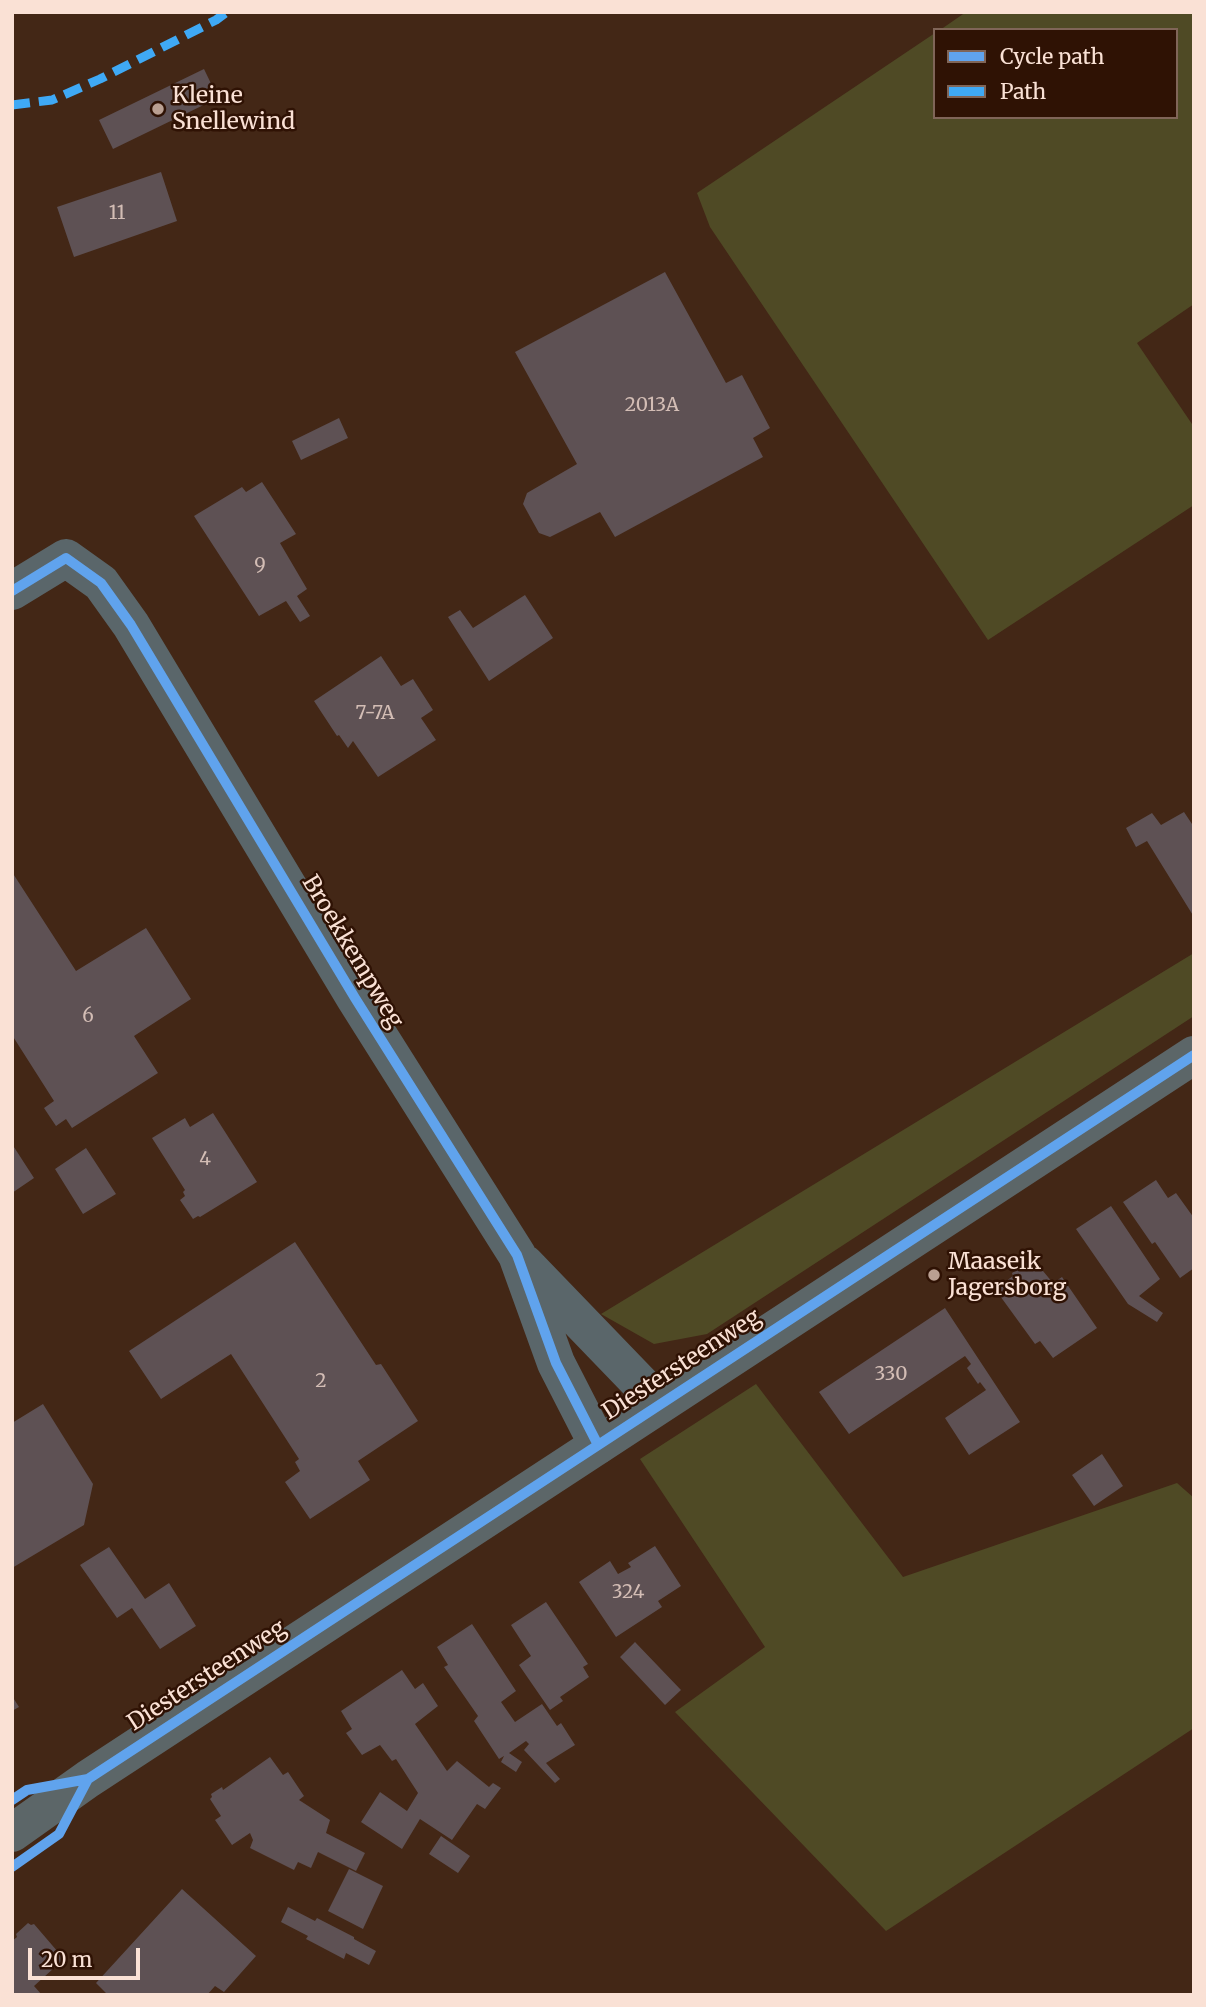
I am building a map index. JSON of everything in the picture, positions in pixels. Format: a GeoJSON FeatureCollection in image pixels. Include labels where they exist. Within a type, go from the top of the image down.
{"type":"FeatureCollection","features":[{"type":"Feature","properties":{"kind":"main road","name":"Diestersteenweg"},"geometry":{"type":"LineString","coordinates":[[12,1833],[99,1771],[1194,1055]]}},
{"type":"Feature","properties":{"kind":"street","name":"Broekkempweg"},"geometry":{"type":"LineString","coordinates":[[12,591],[66,558],[101,583],[131,625],[355,998],[517,1255],[660,1404]]}},
{"type":"Feature","properties":{"kind":"street","name":"Broekkempweg"},"geometry":{"type":"LineString","coordinates":[[517,1255],[556,1363],[598,1445]]}},
{"type":"Feature","properties":{"kind":"shaded area"},"geometry":{"type":"Polygon","coordinates":[[[966,12],[1194,12],[1194,304],[1137,343],[1194,427],[1194,505],[988,640],[710,227],[697,193],[933,34],[933,119],[1178,119],[1178,28],[943,28],[966,12]]]}},
{"type":"Feature","properties":{"kind":"shaded area"},"geometry":{"type":"Polygon","coordinates":[[[1194,953],[1194,1016],[707,1334],[654,1344],[601,1314],[1194,953]]]}},
{"type":"Feature","properties":{"kind":"shaded area"},"geometry":{"type":"Polygon","coordinates":[[[756,1384],[903,1577],[1177,1483],[1194,1498],[1194,1728],[886,1931],[675,1712],[765,1647],[640,1459],[756,1384]]]}},
{"type":"Feature","properties":{"kind":"building","name":"Kleine Snellewind"},"geometry":{"type":"Polygon","coordinates":[[[204,69],[218,98],[113,149],[99,120],[204,69]]]}},
{"type":"Feature","properties":{"kind":"building"},"geometry":{"type":"Polygon","coordinates":[[[161,172],[177,221],[74,257],[57,207],[161,172]]]}},
{"type":"Feature","properties":{"kind":"building"},"geometry":{"type":"Polygon","coordinates":[[[665,272],[726,383],[742,375],[770,428],[753,438],[763,457],[615,537],[600,512],[550,537],[539,533],[523,504],[527,493],[577,464],[515,352],[665,272]]]}},
{"type":"Feature","properties":{"kind":"building"},"geometry":{"type":"Polygon","coordinates":[[[339,418],[348,438],[301,460],[292,441],[339,418]]]}},
{"type":"Feature","properties":{"kind":"building"},"geometry":{"type":"Polygon","coordinates":[[[262,482],[296,534],[280,543],[307,589],[297,596],[310,616],[300,622],[286,601],[259,616],[194,516],[242,487],[246,492],[262,482]]]}},
{"type":"Feature","properties":{"kind":"building"},"geometry":{"type":"Polygon","coordinates":[[[525,595],[553,638],[489,681],[448,617],[460,610],[473,628],[525,595]]]}},
{"type":"Feature","properties":{"kind":"building"},"geometry":{"type":"Polygon","coordinates":[[[381,656],[401,686],[413,679],[433,710],[421,718],[436,740],[378,777],[353,741],[348,748],[339,735],[337,736],[314,701],[381,656]]]}},
{"type":"Feature","properties":{"kind":"building"},"geometry":{"type":"Polygon","coordinates":[[[1184,812],[1194,827],[1194,917],[1147,841],[1136,847],[1126,828],[1152,813],[1161,825],[1184,812]]]}},
{"type":"Feature","properties":{"kind":"building"},"geometry":{"type":"Polygon","coordinates":[[[12,872],[76,971],[146,928],[191,999],[134,1036],[158,1073],[72,1128],[66,1119],[56,1126],[44,1108],[54,1101],[12,1035],[12,872]]]}},
{"type":"Feature","properties":{"kind":"building"},"geometry":{"type":"Polygon","coordinates":[[[213,1113],[257,1182],[193,1219],[180,1200],[185,1196],[185,1190],[152,1138],[185,1118],[190,1127],[213,1113]]]}},
{"type":"Feature","properties":{"kind":"building"},"geometry":{"type":"Polygon","coordinates":[[[12,1144],[34,1178],[12,1193],[12,1144]]]}},
{"type":"Feature","properties":{"kind":"building"},"geometry":{"type":"Polygon","coordinates":[[[86,1148],[116,1194],[83,1214],[55,1169],[86,1148]]]}},
{"type":"Feature","properties":{"kind":"building"},"geometry":{"type":"Polygon","coordinates":[[[1156,1180],[1168,1198],[1176,1193],[1194,1218],[1194,1268],[1180,1278],[1123,1202],[1156,1180]]]}},
{"type":"Feature","properties":{"kind":"building"},"geometry":{"type":"Polygon","coordinates":[[[1111,1206],[1160,1279],[1139,1296],[1163,1313],[1157,1322],[1128,1304],[1076,1229],[1111,1206]]]}},
{"type":"Feature","properties":{"kind":"building"},"geometry":{"type":"Polygon","coordinates":[[[295,1242],[376,1365],[381,1364],[418,1421],[358,1461],[370,1480],[310,1519],[285,1482],[300,1471],[295,1462],[299,1459],[231,1354],[161,1399],[129,1351],[295,1242]]]}},
{"type":"Feature","properties":{"kind":"building"},"geometry":{"type":"Polygon","coordinates":[[[1033,1259],[1053,1283],[1062,1277],[1097,1328],[1053,1358],[1040,1341],[1035,1344],[995,1289],[1033,1259]]]}},
{"type":"Feature","properties":{"kind":"building"},"geometry":{"type":"Polygon","coordinates":[[[945,1308],[1020,1422],[969,1455],[945,1418],[986,1390],[980,1382],[978,1384],[967,1368],[971,1364],[965,1356],[849,1434],[819,1392],[945,1308]]]}},
{"type":"Feature","properties":{"kind":"building"},"geometry":{"type":"Polygon","coordinates":[[[43,1404],[93,1484],[84,1525],[12,1568],[12,1423],[43,1404]]]}},
{"type":"Feature","properties":{"kind":"building"},"geometry":{"type":"Polygon","coordinates":[[[1102,1454],[1123,1486],[1094,1506],[1072,1475],[1102,1454]]]}},
{"type":"Feature","properties":{"kind":"building"},"geometry":{"type":"Polygon","coordinates":[[[655,1546],[681,1586],[658,1601],[662,1607],[616,1637],[579,1582],[610,1561],[618,1574],[631,1567],[628,1563],[655,1546]]]}},
{"type":"Feature","properties":{"kind":"building"},"geometry":{"type":"Polygon","coordinates":[[[109,1547],[145,1599],[169,1583],[196,1626],[160,1649],[132,1608],[117,1618],[80,1565],[109,1547]]]}},
{"type":"Feature","properties":{"kind":"building"},"geometry":{"type":"Polygon","coordinates":[[[546,1602],[588,1664],[583,1667],[589,1677],[560,1697],[563,1701],[550,1710],[519,1665],[531,1656],[511,1625],[546,1602]]]}},
{"type":"Feature","properties":{"kind":"building"},"geometry":{"type":"Polygon","coordinates":[[[472,1624],[516,1691],[501,1702],[515,1722],[542,1704],[557,1726],[561,1723],[575,1745],[546,1763],[560,1779],[555,1783],[524,1750],[529,1744],[526,1741],[509,1753],[522,1762],[516,1772],[501,1762],[504,1756],[499,1759],[474,1721],[478,1716],[444,1667],[448,1665],[437,1647],[472,1624]]]}},
{"type":"Feature","properties":{"kind":"building"},"geometry":{"type":"Polygon","coordinates":[[[635,1642],[681,1690],[665,1705],[620,1657],[635,1642]]]}},
{"type":"Feature","properties":{"kind":"building"},"geometry":{"type":"Polygon","coordinates":[[[402,1670],[415,1689],[423,1683],[438,1706],[415,1724],[447,1771],[457,1761],[489,1787],[493,1783],[501,1788],[485,1809],[477,1804],[452,1840],[420,1819],[402,1849],[361,1822],[380,1792],[407,1811],[418,1793],[396,1759],[392,1761],[380,1745],[362,1755],[346,1733],[352,1729],[341,1711],[402,1670]]]}},
{"type":"Feature","properties":{"kind":"building"},"geometry":{"type":"Polygon","coordinates":[[[12,1696],[19,1707],[12,1711],[12,1696]]]}},
{"type":"Feature","properties":{"kind":"building"},"geometry":{"type":"Polygon","coordinates":[[[270,1757],[283,1775],[288,1772],[304,1796],[299,1800],[330,1820],[326,1833],[365,1853],[356,1871],[318,1852],[311,1868],[298,1862],[294,1870],[250,1848],[253,1840],[250,1833],[232,1845],[215,1820],[221,1816],[210,1799],[211,1794],[222,1787],[223,1790],[270,1757]]]}},
{"type":"Feature","properties":{"kind":"building"},"geometry":{"type":"Polygon","coordinates":[[[441,1836],[470,1856],[458,1873],[429,1854],[441,1836]]]}},
{"type":"Feature","properties":{"kind":"building"},"geometry":{"type":"Polygon","coordinates":[[[349,1869],[383,1886],[363,1929],[328,1911],[349,1869]]]}},
{"type":"Feature","properties":{"kind":"building"},"geometry":{"type":"Polygon","coordinates":[[[182,1889],[256,1956],[224,1992],[215,1986],[207,1995],[108,1995],[96,1983],[182,1889]]]}},
{"type":"Feature","properties":{"kind":"building"},"geometry":{"type":"Polygon","coordinates":[[[288,1907],[315,1921],[317,1918],[376,1951],[369,1965],[346,1953],[344,1959],[281,1922],[288,1907]]]}},
{"type":"Feature","properties":{"kind":"building"},"geometry":{"type":"Polygon","coordinates":[[[28,1923],[34,1924],[64,1959],[34,1986],[42,1995],[12,1995],[12,1941],[28,1923]]]}},
{"type":"Feature","properties":{"kind":"marked path"},"geometry":{"type":"LineString","coordinates":[[12,105],[52,100],[100,79],[227,12]]}},
{"type":"Feature","properties":{"kind":"cycle path"},"geometry":{"type":"LineString","coordinates":[[12,591],[66,558],[101,583],[131,625],[355,998],[517,1255],[556,1363],[598,1445]]}},
{"type":"Feature","properties":{"kind":"cycle path"},"geometry":{"type":"LineString","coordinates":[[12,1800],[27,1790],[88,1779],[1194,1055]]}},
{"type":"Feature","properties":{"kind":"cycle path"},"geometry":{"type":"LineString","coordinates":[[12,1867],[59,1834],[88,1779]]}},
{"type":"Feature","properties":{"kind":"place","name":"Kleine Snellewind"},"geometry":{"type":"Point","coordinates":[158,109]}},
{"type":"Feature","properties":{"kind":"place","name":"Maaseik Jagersborg"},"geometry":{"type":"Point","coordinates":[934,1275]}}]}
